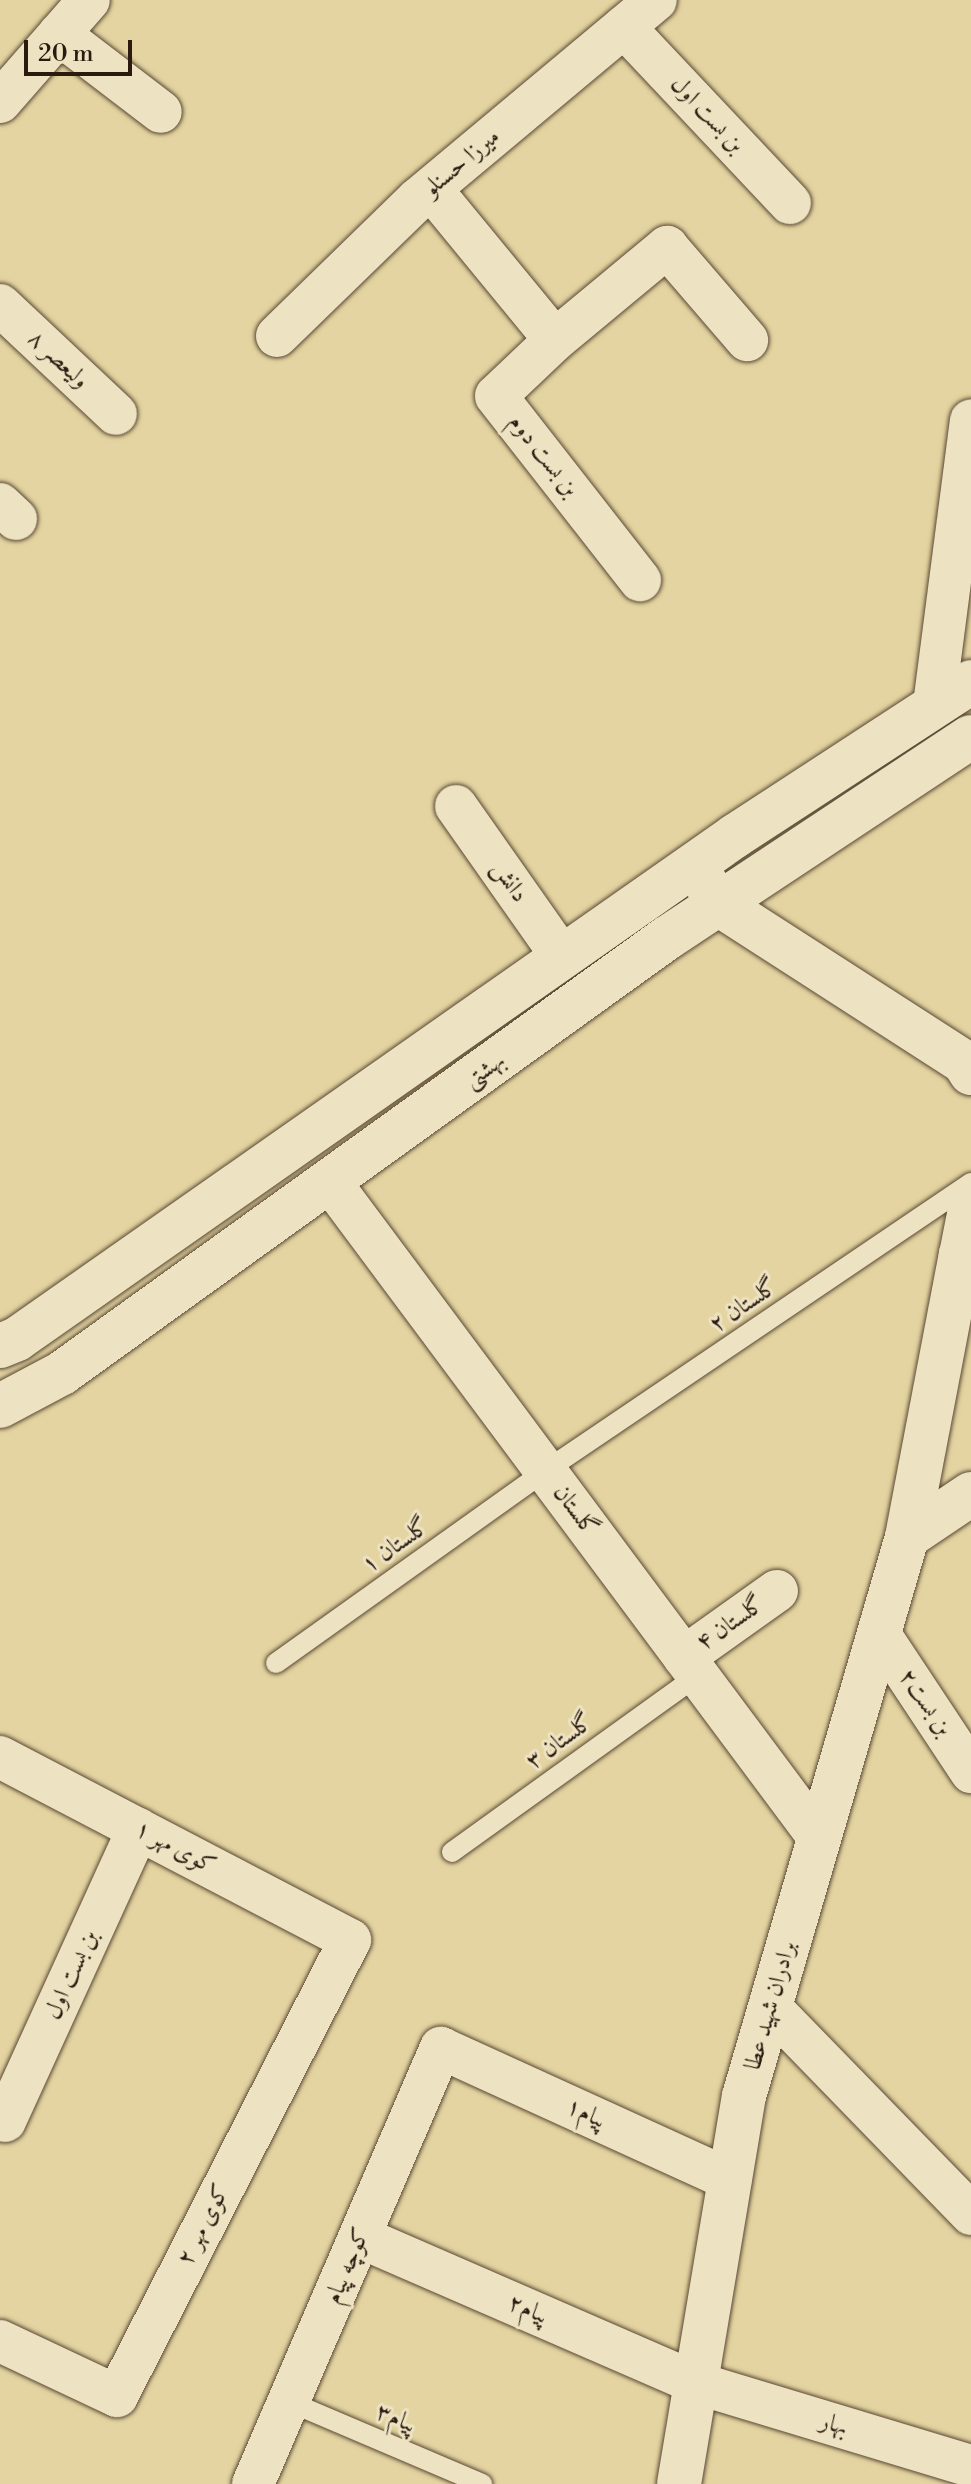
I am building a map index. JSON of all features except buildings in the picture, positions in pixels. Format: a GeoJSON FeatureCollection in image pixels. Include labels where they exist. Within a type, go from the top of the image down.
{"type":"FeatureCollection","features":[{"type":"Feature","properties":{"kind":"main road","name":"بهشتی"},"geometry":{"type":"LineString","coordinates":[[0,1346],[29,1330],[693,866],[971,682]]}},
{"type":"Feature","properties":{"kind":"main road"},"geometry":{"type":"LineString","coordinates":[[934,705],[967,746]]}},
{"type":"Feature","properties":{"kind":"main road","name":"بهشتی"},"geometry":{"type":"LineString","coordinates":[[0,1406],[62,1373],[720,905],[967,746]]}},
{"type":"Feature","properties":{"kind":"main road"},"geometry":{"type":"LineString","coordinates":[[693,866],[720,905],[964,1062],[971,1073]]}},
{"type":"Feature","properties":{"kind":"main road","name":"برادران شهید عطا"},"geometry":{"type":"LineString","coordinates":[[679,2484],[744,2096],[907,1537],[971,1204]]}},
{"type":"Feature","properties":{"kind":"main road"},"geometry":{"type":"LineString","coordinates":[[961,1255],[971,1300]]}},
{"type":"Feature","properties":{"kind":"main road"},"geometry":{"type":"LineString","coordinates":[[907,1537],[971,1494]]}},
{"type":"Feature","properties":{"kind":"street"},"geometry":{"type":"LineString","coordinates":[[0,102],[89,0]]}},
{"type":"Feature","properties":{"kind":"street","name":"میرزا حسنلو"},"geometry":{"type":"LineString","coordinates":[[277,336],[431,189],[656,0]]}},
{"type":"Feature","properties":{"kind":"street","name":"بن بست اول"},"geometry":{"type":"LineString","coordinates":[[624,27],[790,203]]}},
{"type":"Feature","properties":{"kind":"street"},"geometry":{"type":"LineString","coordinates":[[59,34],[161,112]]}},
{"type":"Feature","properties":{"kind":"street"},"geometry":{"type":"LineString","coordinates":[[431,189],[555,340]]}},
{"type":"Feature","properties":{"kind":"street","name":"بن بست دوم"},"geometry":{"type":"LineString","coordinates":[[640,580],[496,396],[555,340],[667,247],[747,340]]}},
{"type":"Feature","properties":{"kind":"street","name":"ولیعصر ۸"},"geometry":{"type":"LineString","coordinates":[[0,305],[116,414]]}},
{"type":"Feature","properties":{"kind":"street"},"geometry":{"type":"LineString","coordinates":[[934,705],[971,420]]}},
{"type":"Feature","properties":{"kind":"street","name":"دانش"},"geometry":{"type":"LineString","coordinates":[[456,806],[562,957]]}},
{"type":"Feature","properties":{"kind":"street","name":"گلستان"},"geometry":{"type":"LineString","coordinates":[[331,1183],[819,1838]]}},
{"type":"Feature","properties":{"kind":"street","name":"گلستان ۴"},"geometry":{"type":"LineString","coordinates":[[691,1666],[777,1591]]}},
{"type":"Feature","properties":{"kind":"street","name":"بن بست۲"},"geometry":{"type":"LineString","coordinates":[[879,1633],[971,1772]]}},
{"type":"Feature","properties":{"kind":"street","name":"کوی مهر ۱"},"geometry":{"type":"LineString","coordinates":[[0,1757],[350,1940]]}},
{"type":"Feature","properties":{"kind":"street","name":"بن بست اول"},"geometry":{"type":"LineString","coordinates":[[5,2121],[138,1829]]}},
{"type":"Feature","properties":{"kind":"street","name":"کوی مهر ۲"},"geometry":{"type":"LineString","coordinates":[[0,2341],[117,2396],[350,1940]]}},
{"type":"Feature","properties":{"kind":"street"},"geometry":{"type":"LineString","coordinates":[[770,2007],[971,2214]]}},
{"type":"Feature","properties":{"kind":"street","name":"پیام۱"},"geometry":{"type":"LineString","coordinates":[[441,2048],[730,2180]]}},
{"type":"Feature","properties":{"kind":"street","name":"کوچه پیام"},"geometry":{"type":"LineString","coordinates":[[253,2484],[441,2048]]}},
{"type":"Feature","properties":{"kind":"street","name":"پیام۲"},"geometry":{"type":"LineString","coordinates":[[360,2237],[696,2383]]}},
{"type":"Feature","properties":{"kind":"street","name":"بهار"},"geometry":{"type":"LineString","coordinates":[[696,2383],[971,2466]]}},
{"type":"Feature","properties":{"kind":"lane","name":"گلستان ۲"},"geometry":{"type":"LineString","coordinates":[[545,1471],[971,1183]]}},
{"type":"Feature","properties":{"kind":"lane","name":"گلستان ۱"},"geometry":{"type":"LineString","coordinates":[[276,1663],[545,1471]]}},
{"type":"Feature","properties":{"kind":"lane","name":"گلستان ۳"},"geometry":{"type":"LineString","coordinates":[[452,1852],[691,1666]]}},
{"type":"Feature","properties":{"kind":"lane","name":"پیام۳"},"geometry":{"type":"LineString","coordinates":[[290,2402],[482,2484]]}}]}
